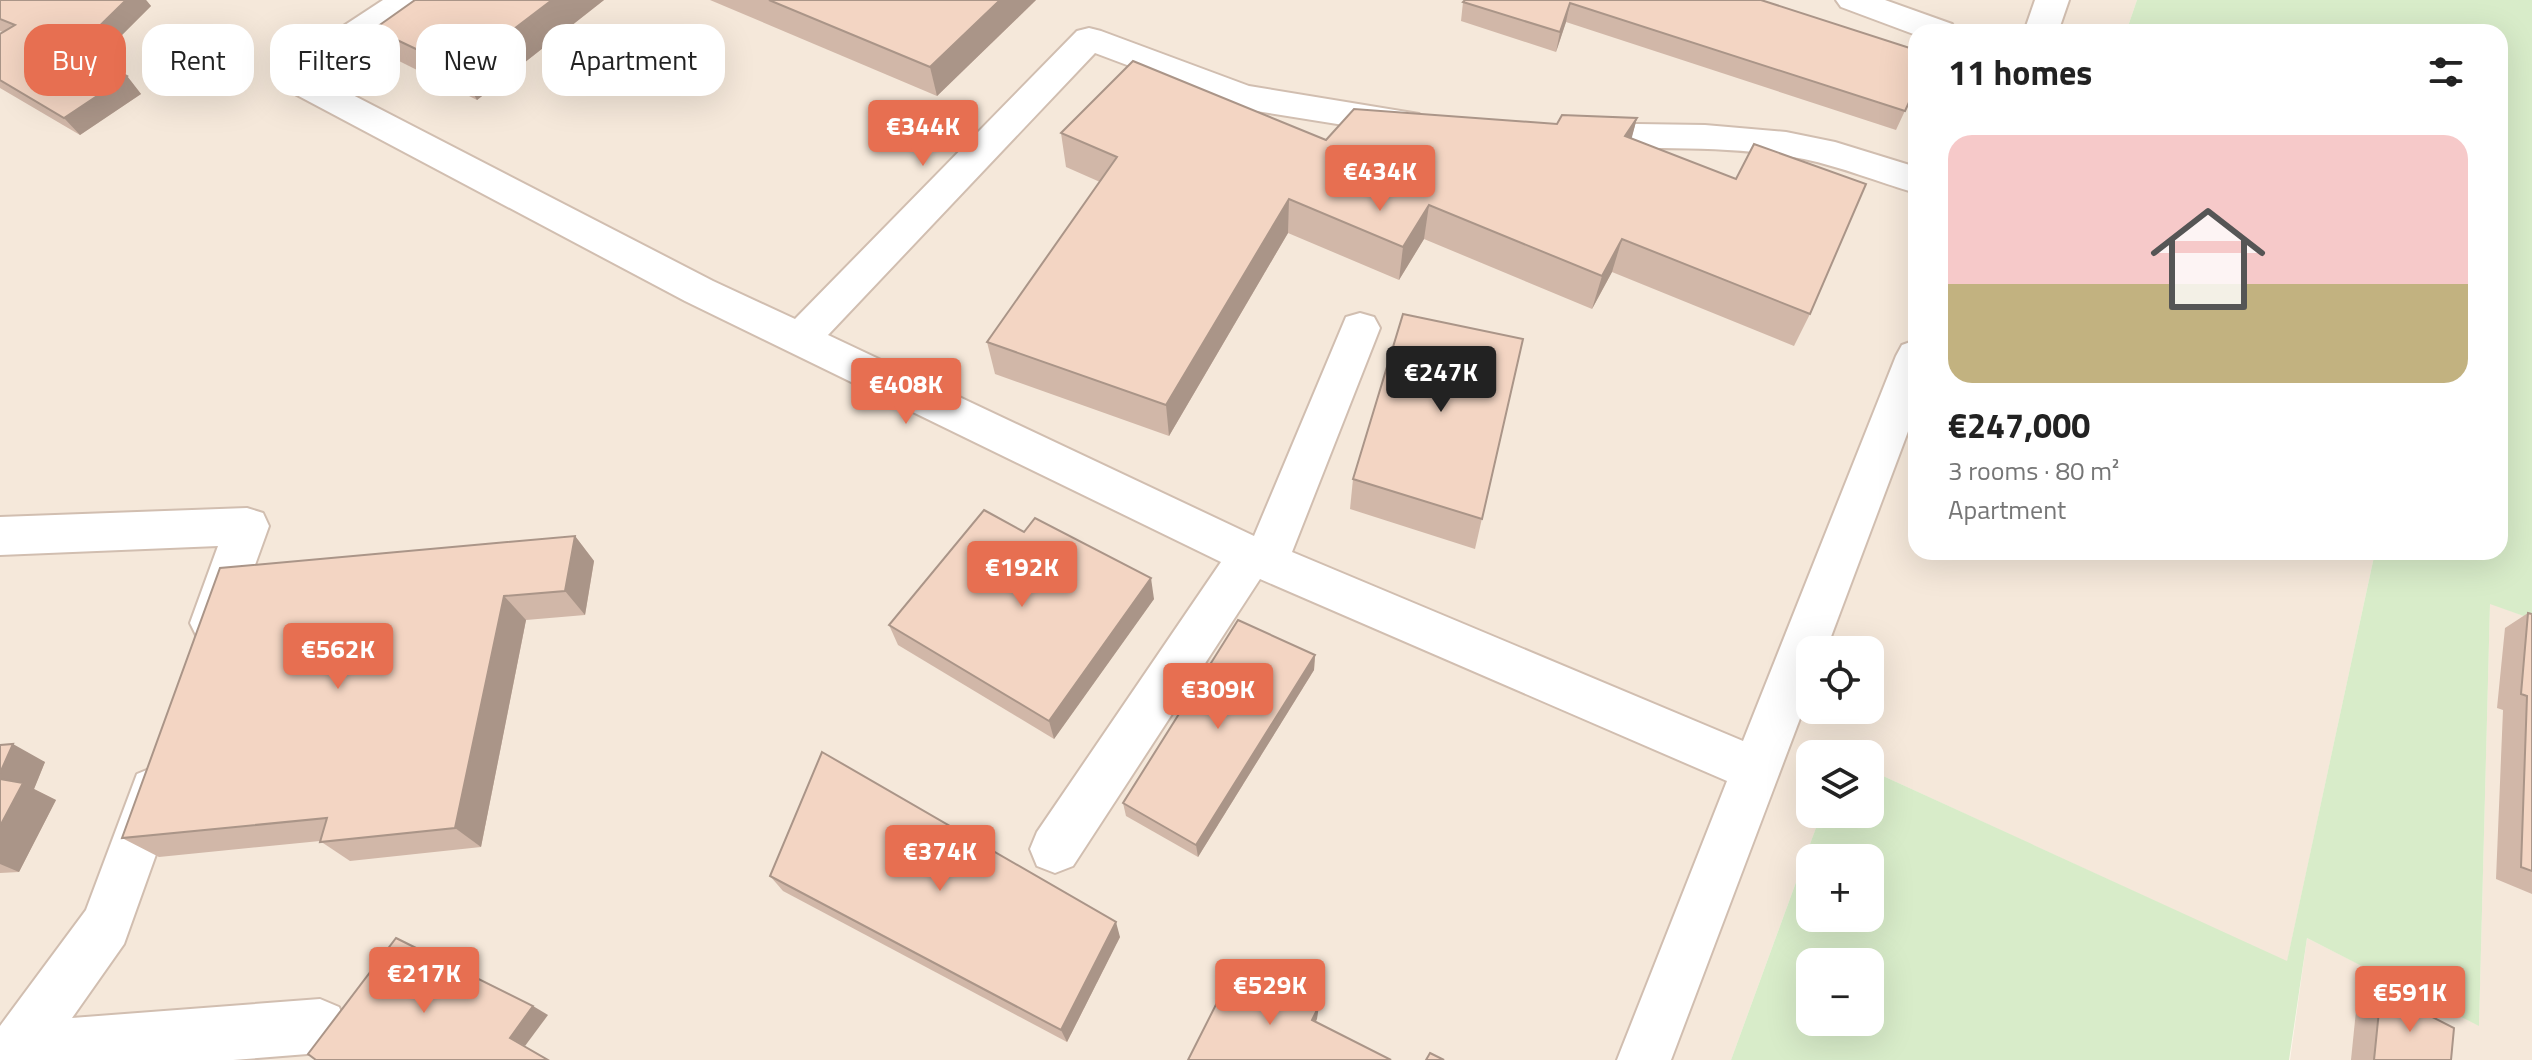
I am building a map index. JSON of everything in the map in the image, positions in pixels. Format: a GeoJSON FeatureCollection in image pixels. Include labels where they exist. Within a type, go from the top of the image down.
{"type":"FeatureCollection","features":[{"type":"Feature","properties":{"kind":"street"},"geometry":{"type":"LineString","coordinates":[[406,0],[290,77],[699,291],[1259,558],[1755,769]]}},
{"type":"Feature","properties":{"kind":"street"},"geometry":{"type":"LineString","coordinates":[[1853,0],[1918,24]]}},
{"type":"Feature","properties":{"kind":"street"},"geometry":{"type":"LineString","coordinates":[[2044,24],[2052,0]]}},
{"type":"Feature","properties":{"kind":"street"},"geometry":{"type":"LineString","coordinates":[[800,339],[1089,39],[1244,97],[1380,121],[1440,127]]}},
{"type":"Feature","properties":{"kind":"street"},"geometry":{"type":"LineString","coordinates":[[1531,133],[1754,140],[1846,157],[1908,177]]}},
{"type":"Feature","properties":{"kind":"street"},"geometry":{"type":"LineString","coordinates":[[1055,849],[1259,558],[1360,328]]}},
{"type":"Feature","properties":{"kind":"street"},"geometry":{"type":"LineString","coordinates":[[1644,1060],[1908,377]]}},
{"type":"Feature","properties":{"kind":"street"},"geometry":{"type":"LineString","coordinates":[[0,536],[247,526],[200,659]]}},
{"type":"Feature","properties":{"kind":"street"},"geometry":{"type":"LineString","coordinates":[[8,1054],[106,926],[169,748]]}},
{"type":"Feature","properties":{"kind":"street"},"geometry":{"type":"LineString","coordinates":[[8,1054],[320,1026]]}},
{"type":"Feature","properties":{"kind":"shaded area"},"geometry":{"type":"Polygon","coordinates":[[[0,0],[2137,0],[2129,24],[1908,24],[1908,560],[2373,560],[2287,962],[1884,776],[1884,740],[1796,740],[1796,828],[1816,828],[1810,844],[1796,844],[1796,882],[1731,1060],[0,1060],[0,0]]]}},
{"type":"Feature","properties":{"kind":"shaded area"},"geometry":{"type":"Polygon","coordinates":[[[2490,603],[2532,619],[2532,1060],[2290,1060],[2307,938],[2479,1025],[2490,603]]]}},
{"type":"Feature","properties":{"kind":"green space"},"geometry":{"type":"Polygon","coordinates":[[[2137,0],[2532,0],[2532,619],[2490,604],[2479,1026],[2307,938],[2289,1060],[1731,1060],[1796,882],[1796,932],[1884,932],[1884,844],[1810,844],[1816,828],[1884,828],[1884,776],[2287,961],[2373,560],[2508,560],[2508,24],[2129,24],[2137,0]]]}},
{"type":"Feature","properties":{"kind":"building"},"geometry":{"type":"Polygon","coordinates":[[[0,0],[126,0],[102,24],[24,24],[24,94],[0,80],[0,34],[15,25],[0,19],[0,0]]]}},
{"type":"Feature","properties":{"kind":"building"},"geometry":{"type":"Polygon","coordinates":[[[415,0],[552,0],[520,24],[416,24],[416,49],[400,41],[400,24],[381,24],[415,0]]]}},
{"type":"Feature","properties":{"kind":"building"},"geometry":{"type":"Polygon","coordinates":[[[769,0],[1000,0],[930,67],[769,0]]]}},
{"type":"Feature","properties":{"kind":"building"},"geometry":{"type":"Polygon","coordinates":[[[1761,0],[1908,47],[1908,104],[1905,111],[1570,3],[1560,32],[1463,2],[1761,0]]]}},
{"type":"Feature","properties":{"kind":"building"},"geometry":{"type":"Polygon","coordinates":[[[1133,61],[1326,140],[1354,109],[1557,124],[1562,115],[1637,118],[1625,136],[1736,179],[1754,144],[1866,184],[1810,314],[1622,239],[1602,276],[1429,205],[1403,247],[1289,199],[1166,405],[987,342],[1117,157],[1061,133],[1133,61]]]}},
{"type":"Feature","properties":{"kind":"building"},"geometry":{"type":"Polygon","coordinates":[[[27,96],[97,96],[64,118],[27,96]]]}},
{"type":"Feature","properties":{"kind":"building"},"geometry":{"type":"Polygon","coordinates":[[[1403,314],[1523,339],[1482,519],[1353,479],[1403,314]]]}},
{"type":"Feature","properties":{"kind":"building"},"geometry":{"type":"Polygon","coordinates":[[[984,510],[1024,532],[1035,518],[1151,578],[1049,721],[889,625],[984,510]]]}},
{"type":"Feature","properties":{"kind":"building"},"geometry":{"type":"Polygon","coordinates":[[[575,536],[565,591],[504,596],[455,828],[320,842],[327,818],[122,838],[220,568],[575,536]]]}},
{"type":"Feature","properties":{"kind":"building"},"geometry":{"type":"Polygon","coordinates":[[[2528,613],[2532,614],[2532,871],[2521,867],[2527,696],[2521,694],[2528,613]]]}},
{"type":"Feature","properties":{"kind":"building"},"geometry":{"type":"Polygon","coordinates":[[[1238,620],[1315,655],[1196,845],[1123,803],[1238,620]]]}},
{"type":"Feature","properties":{"kind":"building"},"geometry":{"type":"Polygon","coordinates":[[[13,744],[0,773],[0,745],[13,744]]]}},
{"type":"Feature","properties":{"kind":"building"},"geometry":{"type":"Polygon","coordinates":[[[822,752],[1116,922],[1061,1030],[770,876],[822,752]]]}},
{"type":"Feature","properties":{"kind":"building"},"geometry":{"type":"Polygon","coordinates":[[[0,779],[23,783],[0,826],[0,779]]]}},
{"type":"Feature","properties":{"kind":"building"},"geometry":{"type":"Polygon","coordinates":[[[396,938],[533,1006],[510,1038],[548,1060],[316,1060],[308,1054],[396,938]]]}},
{"type":"Feature","properties":{"kind":"building"},"geometry":{"type":"Polygon","coordinates":[[[1236,965],[1319,1006],[1312,1020],[1391,1060],[1188,1060],[1236,965]]]}},
{"type":"Feature","properties":{"kind":"building"},"geometry":{"type":"Polygon","coordinates":[[[2381,991],[2454,1028],[2451,1060],[2374,1060],[2381,991]]]}},
{"type":"Feature","properties":{"kind":"building"},"geometry":{"type":"Polygon","coordinates":[[[1430,1053],[1444,1060],[1426,1060],[1430,1053]]]}}]}
